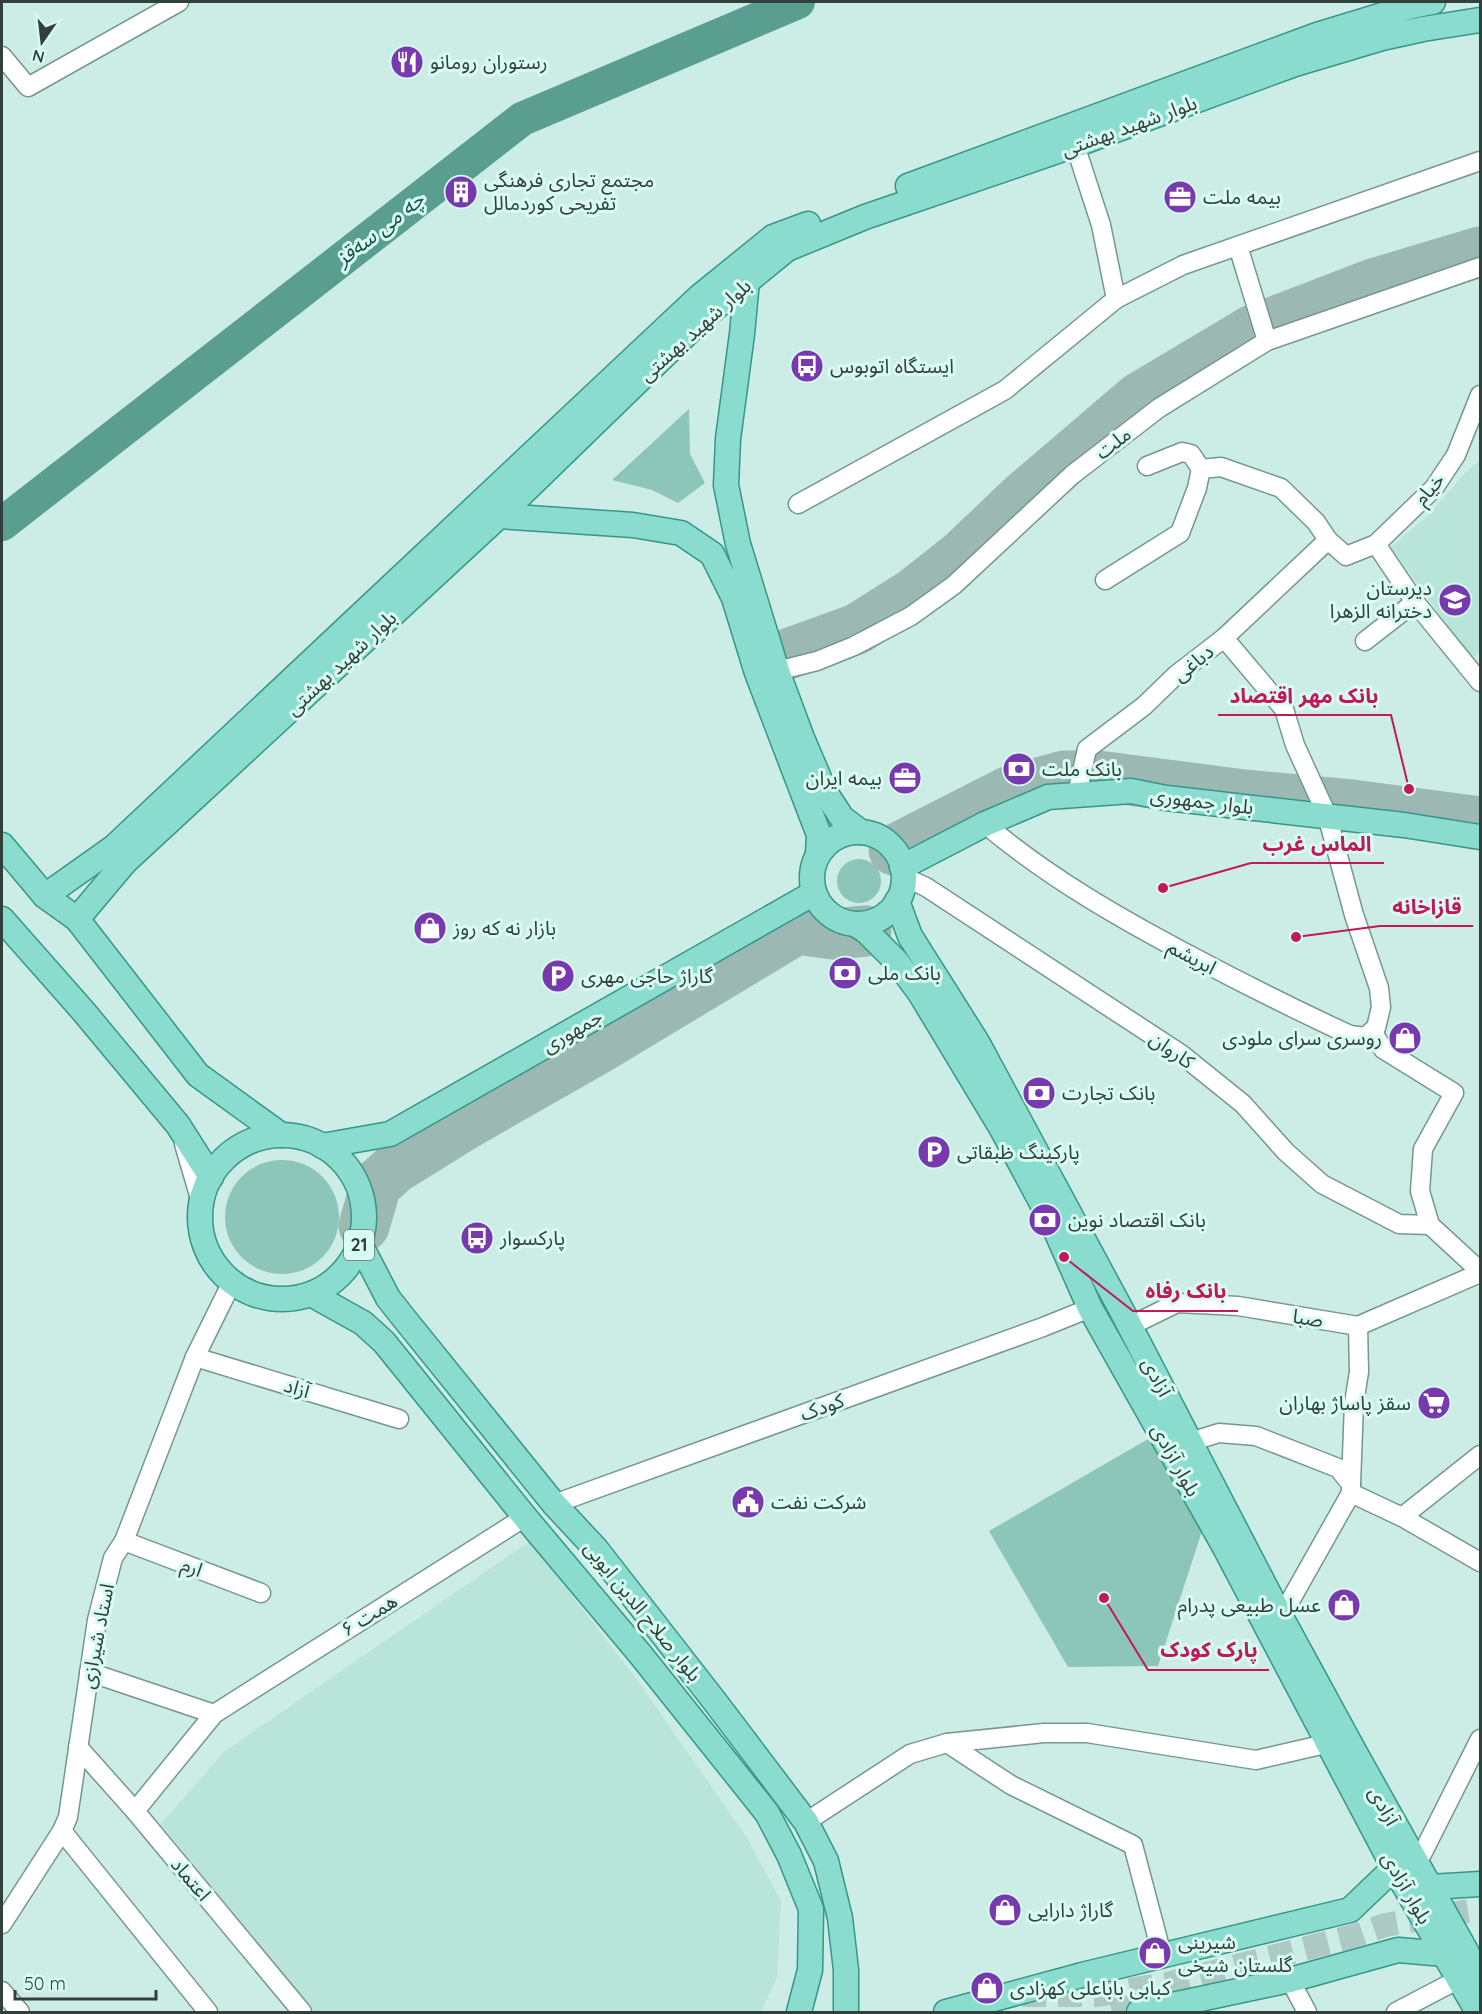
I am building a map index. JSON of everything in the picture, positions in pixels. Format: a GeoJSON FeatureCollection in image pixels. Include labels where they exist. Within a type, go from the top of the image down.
{"type":"FeatureCollection","features":[{"type":"Feature","properties":{"kind":"main road","name":"بلوار شهید بهشتی"},"geometry":{"type":"LineString","coordinates":[[45,896],[114,847],[705,316],[773,237],[1317,35],[1412,6],[1433,2]]}},
{"type":"Feature","properties":{"kind":"main road","name":"بلوار شهید بهشتی"},"geometry":{"type":"LineString","coordinates":[[742,273],[787,249],[866,218],[1075,145],[1295,64],[1382,38],[1480,20]]}},
{"type":"Feature","properties":{"kind":"main road"},"geometry":{"type":"LineString","coordinates":[[742,273],[742,334],[728,439],[726,485],[738,544],[777,670],[825,792],[842,818],[861,832]]}},
{"type":"Feature","properties":{"kind":"main road","name":"بلوار شهید بهشتی"},"geometry":{"type":"LineString","coordinates":[[77,919],[125,862],[491,508]]}},
{"type":"Feature","properties":{"kind":"main road"},"geometry":{"type":"LineString","coordinates":[[491,508],[681,533],[712,554],[734,598],[757,673],[819,836],[818,854],[813,867],[814,893],[822,907],[834,918],[855,924],[877,920],[885,915],[897,901],[902,889],[903,872],[894,850],[885,841],[873,835],[851,832],[832,840],[818,854]]}},
{"type":"Feature","properties":{"kind":"main road","name":"بلوار جمهوری"},"geometry":{"type":"LineString","coordinates":[[903,872],[985,824],[1048,797],[1077,794],[1131,791],[1166,798],[1327,816],[1480,837]]}},
{"type":"Feature","properties":{"kind":"main road"},"geometry":{"type":"LineString","coordinates":[[2,845],[45,896],[77,919],[198,1075],[281,1135]]}},
{"type":"Feature","properties":{"kind":"main road","name":"جمهوری"},"geometry":{"type":"LineString","coordinates":[[322,1146],[390,1134],[814,893]]}},
{"type":"Feature","properties":{"kind":"main road","name":"آزادی"},"geometry":{"type":"LineString","coordinates":[[897,901],[910,936],[977,1042],[1130,1326],[1281,1617],[1405,1866],[1430,1887],[1464,1951],[1470,1981]]}},
{"type":"Feature","properties":{"kind":"main road","name":"بلوار آزادی"},"geometry":{"type":"LineString","coordinates":[[855,924],[866,931],[896,961],[920,993],[1008,1140],[1052,1222],[1090,1308],[1223,1544],[1327,1741],[1405,1866],[1464,1951]]}},
{"type":"Feature","properties":{"kind":"main road"},"geometry":{"type":"LineString","coordinates":[[7,926],[84,1012],[178,1125],[211,1177]]}},
{"type":"Feature","properties":{"kind":"main road","name":"21"},"geometry":{"type":"LineString","coordinates":[[281,1135],[302,1138],[322,1146],[341,1160],[355,1179],[363,1202],[364,1226],[360,1244],[349,1265],[332,1282],[311,1294],[284,1299],[257,1295],[232,1282],[219,1270],[209,1254],[201,1228],[201,1202],[211,1177],[220,1163],[233,1151],[264,1137],[281,1135]]}},
{"type":"Feature","properties":{"kind":"main road","name":"بلوار صلاح الدین ایوبی"},"geometry":{"type":"LineString","coordinates":[[360,1244],[388,1298],[554,1504],[596,1550],[806,1822],[826,1861],[840,1918],[846,1970],[846,2013]]}},
{"type":"Feature","properties":{"kind":"main road","name":"بلوار صلاح الدین ایوبی"},"geometry":{"type":"LineString","coordinates":[[311,1294],[363,1323],[384,1342],[525,1517],[633,1645],[767,1813],[789,1855],[811,1909],[810,1970],[799,2013]]}},
{"type":"Feature","properties":{"kind":"main road"},"geometry":{"type":"LineString","coordinates":[[946,2013],[1162,1955],[1350,1910],[1405,1866]]}},
{"type":"Feature","properties":{"kind":"main road"},"geometry":{"type":"LineString","coordinates":[[1430,1887],[1480,1884]]}},
{"type":"Feature","properties":{"kind":"main road"},"geometry":{"type":"LineString","coordinates":[[1139,2013],[1195,2007],[1398,1950],[1464,1951]]}},
{"type":"Feature","properties":{"kind":"main road"},"geometry":{"type":"LineString","coordinates":[[1470,1981],[1478,2013]]}},
{"type":"Feature","properties":{"kind":"street"},"geometry":{"type":"LineString","coordinates":[[6,64],[28,87],[179,2]]}},
{"type":"Feature","properties":{"kind":"street"},"geometry":{"type":"LineString","coordinates":[[1075,145],[1101,225],[1116,299]]}},
{"type":"Feature","properties":{"kind":"street"},"geometry":{"type":"LineString","coordinates":[[798,504],[1005,390],[1116,299],[1183,265],[1480,161]]}},
{"type":"Feature","properties":{"kind":"street"},"geometry":{"type":"LineString","coordinates":[[1238,246],[1267,341]]}},
{"type":"Feature","properties":{"kind":"street","name":"ملت"},"geometry":{"type":"LineString","coordinates":[[777,670],[817,661],[854,646],[911,616],[954,585],[1072,475],[1159,408],[1267,341],[1480,267]]}},
{"type":"Feature","properties":{"kind":"street","name":"خیام"},"geometry":{"type":"LineString","coordinates":[[1328,540],[1346,556],[1376,544],[1434,488],[1475,426],[1480,395]]}},
{"type":"Feature","properties":{"kind":"street"},"geometry":{"type":"LineString","coordinates":[[1105,580],[1180,533],[1197,488],[1201,469],[1191,454],[1182,452],[1147,466]]}},
{"type":"Feature","properties":{"kind":"street"},"geometry":{"type":"LineString","coordinates":[[1201,469],[1221,466],[1281,488],[1316,522],[1328,540]]}},
{"type":"Feature","properties":{"kind":"street","name":"دباغی"},"geometry":{"type":"LineString","coordinates":[[1077,794],[1087,749],[1144,706],[1176,675],[1224,638],[1328,540]]}},
{"type":"Feature","properties":{"kind":"street"},"geometry":{"type":"LineString","coordinates":[[1376,544],[1415,602],[1480,682]]}},
{"type":"Feature","properties":{"kind":"street"},"geometry":{"type":"LineString","coordinates":[[1365,641],[1415,602]]}},
{"type":"Feature","properties":{"kind":"street"},"geometry":{"type":"LineString","coordinates":[[1224,638],[1284,709],[1295,745],[1327,816],[1354,915],[1379,988],[1381,1007],[1376,1028],[1372,1031],[1383,1050],[1454,1093],[1423,1149],[1420,1191],[1430,1225],[1480,1272],[1358,1326],[1359,1372],[1354,1403],[1351,1488],[1281,1617]]}},
{"type":"Feature","properties":{"kind":"street","name":"ابریشم"},"geometry":{"type":"LineString","coordinates":[[985,824],[1018,851],[1123,921],[1260,992],[1350,1035],[1365,1037],[1372,1031]]}},
{"type":"Feature","properties":{"kind":"street","name":"کاروان"},"geometry":{"type":"LineString","coordinates":[[903,872],[1181,1053],[1243,1104],[1286,1152],[1322,1184],[1399,1224],[1430,1225]]}},
{"type":"Feature","properties":{"kind":"street"},"geometry":{"type":"LineString","coordinates":[[178,1125],[201,1202]]}},
{"type":"Feature","properties":{"kind":"street","name":"استاد شیرازی"},"geometry":{"type":"LineString","coordinates":[[2,1921],[62,1831],[68,1817],[97,1620],[113,1558],[124,1540],[198,1351],[232,1282]]}},
{"type":"Feature","properties":{"kind":"street","name":"صبا"},"geometry":{"type":"LineString","coordinates":[[1130,1326],[1177,1303],[1238,1306],[1358,1326]]}},
{"type":"Feature","properties":{"kind":"street","name":"کودک"},"geometry":{"type":"LineString","coordinates":[[554,1504],[1090,1308]]}},
{"type":"Feature","properties":{"kind":"street","name":"آزاد"},"geometry":{"type":"LineString","coordinates":[[198,1351],[399,1419]]}},
{"type":"Feature","properties":{"kind":"street"},"geometry":{"type":"LineString","coordinates":[[1190,1442],[1219,1433],[1256,1436],[1338,1468],[1351,1488],[1480,1562]]}},
{"type":"Feature","properties":{"kind":"street"},"geometry":{"type":"LineString","coordinates":[[1402,1516],[1480,1455]]}},
{"type":"Feature","properties":{"kind":"street","name":"همت ۶"},"geometry":{"type":"LineString","coordinates":[[135,1811],[214,1714],[525,1517]]}},
{"type":"Feature","properties":{"kind":"street","name":"ارم"},"geometry":{"type":"LineString","coordinates":[[124,1540],[261,1593]]}},
{"type":"Feature","properties":{"kind":"street"},"geometry":{"type":"LineString","coordinates":[[89,1672],[214,1714]]}},
{"type":"Feature","properties":{"kind":"street"},"geometry":{"type":"LineString","coordinates":[[806,1822],[910,1754],[947,1743],[1044,1734],[1087,1733],[1256,1760],[1321,1745],[1327,1741]]}},
{"type":"Feature","properties":{"kind":"street"},"geometry":{"type":"LineString","coordinates":[[1405,1866],[1480,1739]]}},
{"type":"Feature","properties":{"kind":"street"},"geometry":{"type":"LineString","coordinates":[[947,1743],[1011,1785],[1133,1845],[1162,1955]]}},
{"type":"Feature","properties":{"kind":"street","name":"اعتماد"},"geometry":{"type":"LineString","coordinates":[[78,1747],[135,1811],[302,2013]]}},
{"type":"Feature","properties":{"kind":"street"},"geometry":{"type":"LineString","coordinates":[[62,1831],[208,2013]]}},
{"type":"Feature","properties":{"kind":"street"},"geometry":{"type":"LineString","coordinates":[[1290,1980],[1306,2013]]}},
{"type":"Feature","properties":{"kind":"street"},"geometry":{"type":"LineString","coordinates":[[1396,2013],[1470,1981]]}},
{"type":"Feature","properties":{"kind":"street"},"geometry":{"type":"LineString","coordinates":[[2,1991],[20,2013]]}},
{"type":"Feature","properties":{"kind":"shaded area"},"geometry":{"type":"Polygon","coordinates":[[[689,409],[690,454],[705,483],[678,503],[652,490],[612,480],[689,409]]]}},
{"type":"Feature","properties":{"kind":"shaded area","name":"دیرستان دخترانه الزهرا"},"geometry":{"type":"Polygon","coordinates":[[[1480,460],[1480,652],[1471,658],[1391,547],[1429,515],[1465,473],[1480,460]]]}},
{"type":"Feature","properties":{"kind":"shaded area"},"geometry":{"type":"Polygon","coordinates":[[[859,859],[875,865],[881,881],[875,897],[859,903],[843,897],[837,881],[843,865],[859,859]]]}},
{"type":"Feature","properties":{"kind":"shaded area"},"geometry":{"type":"Polygon","coordinates":[[[282,1160],[304,1164],[314,1169],[330,1185],[335,1195],[339,1217],[335,1239],[330,1249],[314,1265],[304,1270],[282,1274],[260,1270],[250,1265],[234,1249],[229,1239],[225,1217],[229,1195],[234,1185],[250,1169],[260,1164],[282,1160]]]}},
{"type":"Feature","properties":{"kind":"shaded area"},"geometry":{"type":"Polygon","coordinates":[[[1155,1435],[1206,1519],[1158,1666],[1068,1667],[989,1531],[1155,1435]]]}},
{"type":"Feature","properties":{"kind":"shaded area"},"geometry":{"type":"Polygon","coordinates":[[[530,1541],[635,1677],[746,1836],[781,1901],[777,1977],[761,2012],[312,2012],[161,1824],[224,1752],[530,1541]]]}},
{"type":"Feature","properties":{"kind":"waterway","name":"چە می سەقز"},"geometry":{"type":"LineString","coordinates":[[2,524],[522,119],[798,2]]}},
{"type":"Feature","properties":{"kind":"taxiway"},"geometry":{"type":"LineString","coordinates":[[774,659],[857,629],[914,593],[962,555],[1022,498],[1139,398],[1253,330],[1373,284],[1480,252]]}},
{"type":"Feature","properties":{"kind":"taxiway"},"geometry":{"type":"LineString","coordinates":[[894,850],[1010,791],[1064,776],[1098,776],[1480,822]]}},
{"type":"Feature","properties":{"kind":"taxiway"},"geometry":{"type":"LineString","coordinates":[[364,1226],[376,1185],[395,1168],[797,929],[833,934],[866,931]]}},
{"type":"Feature","properties":{"kind":"tunnel"},"geometry":{"type":"LineString","coordinates":[[1022,1995],[1097,1995],[1167,1984],[1354,1936],[1385,1925],[1480,1909]]}},
{"type":"Feature","properties":{"kind":"tunnel"},"geometry":{"type":"LineString","coordinates":[[1112,2012],[1159,1999]]}},
{"type":"Feature","properties":{"kind":"place","name":"رستوران رومانو"},"geometry":{"type":"Point","coordinates":[407,62]}},
{"type":"Feature","properties":{"kind":"place","name":"مجتمع تجاری فرهنگی تفریحی کوردمالل"},"geometry":{"type":"Point","coordinates":[461,192]}},
{"type":"Feature","properties":{"kind":"place","name":"بیمه ملت"},"geometry":{"type":"Point","coordinates":[1180,197]}},
{"type":"Feature","properties":{"kind":"place","name":"ایستگاه اتوبوس"},"geometry":{"type":"Point","coordinates":[807,366]}},
{"type":"Feature","properties":{"kind":"place","name":"دیرستان دخترانه الزهرا"},"geometry":{"type":"Point","coordinates":[1455,600]}},
{"type":"Feature","properties":{"kind":"place","name":"بانک ملت"},"geometry":{"type":"Point","coordinates":[1019,769]}},
{"type":"Feature","properties":{"kind":"place","name":"بیمه ایران"},"geometry":{"type":"Point","coordinates":[905,778]}},
{"type":"Feature","properties":{"kind":"place","name":"بانک مهر اقتصاد"},"geometry":{"type":"Point","coordinates":[1409,789]}},
{"type":"Feature","properties":{"kind":"place","name":"الماس غرب"},"geometry":{"type":"Point","coordinates":[1163,888]}},
{"type":"Feature","properties":{"kind":"place","name":"بازار نه که روز"},"geometry":{"type":"Point","coordinates":[430,928]}},
{"type":"Feature","properties":{"kind":"place","name":"قازاخانه"},"geometry":{"type":"Point","coordinates":[1296,937]}},
{"type":"Feature","properties":{"kind":"place","name":"بانک ملی"},"geometry":{"type":"Point","coordinates":[845,973]}},
{"type":"Feature","properties":{"kind":"place","name":"گاراژ حاجی مهری"},"geometry":{"type":"Point","coordinates":[558,976]}},
{"type":"Feature","properties":{"kind":"place","name":"روسری سرای ملودی"},"geometry":{"type":"Point","coordinates":[1405,1038]}},
{"type":"Feature","properties":{"kind":"place","name":"بانک تجارت"},"geometry":{"type":"Point","coordinates":[1039,1093]}},
{"type":"Feature","properties":{"kind":"place","name":"پارکینگ ظبقاتی"},"geometry":{"type":"Point","coordinates":[934,1152]}},
{"type":"Feature","properties":{"kind":"place","name":"بانک اقتصاد نوین"},"geometry":{"type":"Point","coordinates":[1045,1220]}},
{"type":"Feature","properties":{"kind":"place","name":"پارکسوار"},"geometry":{"type":"Point","coordinates":[477,1238]}},
{"type":"Feature","properties":{"kind":"place","name":"بانک رفاه"},"geometry":{"type":"Point","coordinates":[1064,1257]}},
{"type":"Feature","properties":{"kind":"place","name":"سقز پاساژ بهاران"},"geometry":{"type":"Point","coordinates":[1434,1403]}},
{"type":"Feature","properties":{"kind":"place","name":"شرکت نفت"},"geometry":{"type":"Point","coordinates":[748,1502]}},
{"type":"Feature","properties":{"kind":"place","name":"پارک کودک"},"geometry":{"type":"Point","coordinates":[1104,1598]}},
{"type":"Feature","properties":{"kind":"place","name":"عسل طبیعی پدرام"},"geometry":{"type":"Point","coordinates":[1344,1605]}},
{"type":"Feature","properties":{"kind":"place","name":"گاراژ دارایی"},"geometry":{"type":"Point","coordinates":[1005,1910]}},
{"type":"Feature","properties":{"kind":"place","name":"شیرینی گلستان شیخی"},"geometry":{"type":"Point","coordinates":[1155,1953]}},
{"type":"Feature","properties":{"kind":"place","name":"کبابی باباعلی کهزادی"},"geometry":{"type":"Point","coordinates":[987,1988]}}]}
